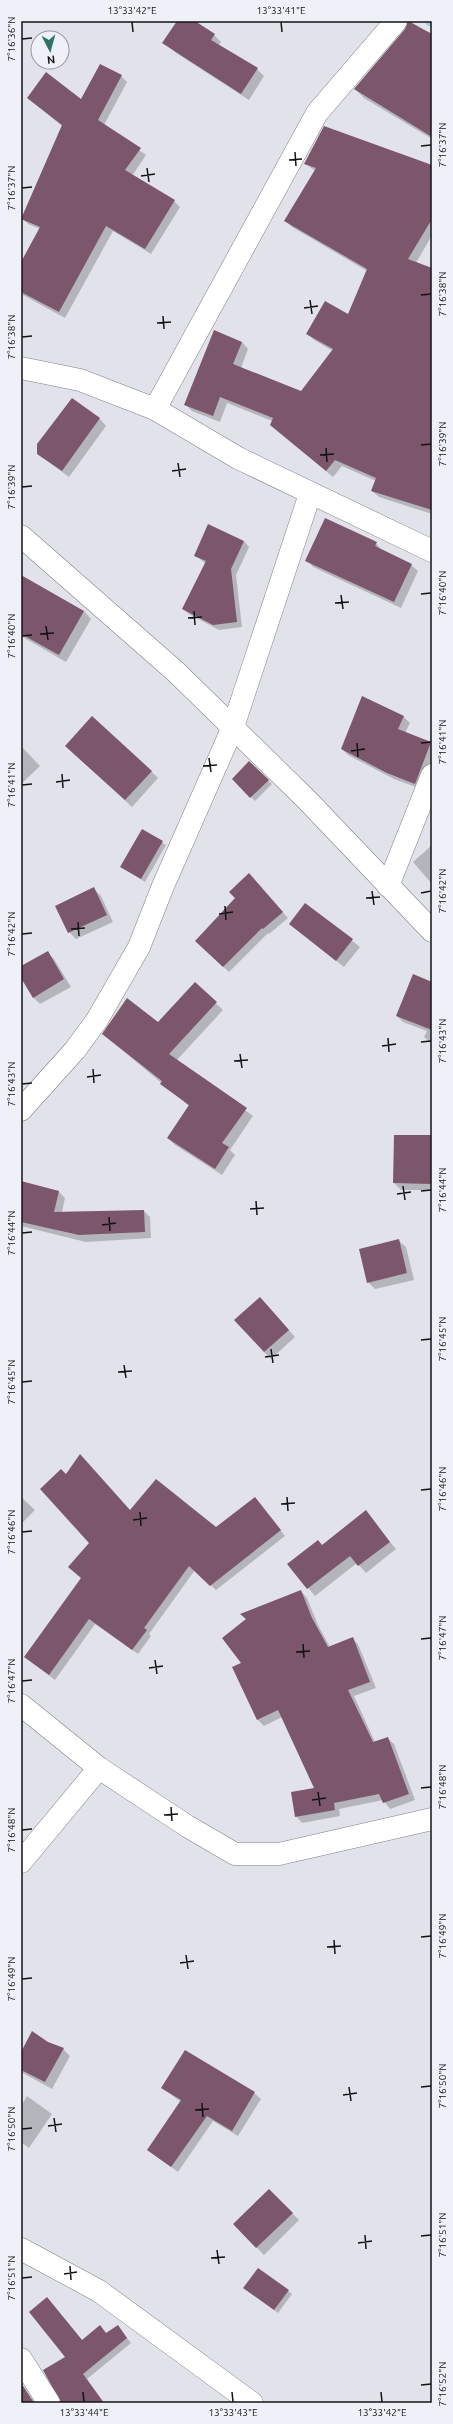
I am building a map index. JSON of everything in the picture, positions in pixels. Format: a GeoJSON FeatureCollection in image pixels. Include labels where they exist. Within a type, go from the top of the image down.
{"type":"FeatureCollection","features":[{"type":"Feature","properties":{"kind":"street"},"geometry":{"type":"LineString","coordinates":[[155,409],[317,113],[396,21]]}},
{"type":"Feature","properties":{"kind":"street"},"geometry":{"type":"LineString","coordinates":[[21,368],[80,380],[155,409],[238,458],[310,494],[432,551]]}},
{"type":"Feature","properties":{"kind":"street"},"geometry":{"type":"LineString","coordinates":[[21,1110],[75,1050],[119,985],[139,947],[163,886],[233,727],[310,494]]}},
{"type":"Feature","properties":{"kind":"street"},"geometry":{"type":"LineString","coordinates":[[21,536],[175,671],[233,727],[432,931]]}},
{"type":"Feature","properties":{"kind":"street"},"geometry":{"type":"LineString","coordinates":[[388,886],[432,775]]}},
{"type":"Feature","properties":{"kind":"street"},"geometry":{"type":"LineString","coordinates":[[21,1705],[99,1768],[187,1826],[235,1854],[279,1854],[432,1819]]}},
{"type":"Feature","properties":{"kind":"street"},"geometry":{"type":"LineString","coordinates":[[21,1862],[99,1768]]}},
{"type":"Feature","properties":{"kind":"street"},"geometry":{"type":"LineString","coordinates":[[21,2250],[99,2291],[252,2403]]}},
{"type":"Feature","properties":{"kind":"street"},"geometry":{"type":"LineString","coordinates":[[21,2359],[49,2403]]}},
{"type":"Feature","properties":{"kind":"building"},"geometry":{"type":"Polygon","coordinates":[[[177,21],[195,21],[215,34],[211,40],[258,68],[241,94],[162,43],[177,21]]]}},
{"type":"Feature","properties":{"kind":"building"},"geometry":{"type":"Polygon","coordinates":[[[408,21],[432,34],[432,137],[354,89],[405,29],[408,21]]]}},
{"type":"Feature","properties":{"kind":"building"},"geometry":{"type":"Polygon","coordinates":[[[100,64],[122,75],[98,120],[141,148],[125,170],[175,200],[145,249],[106,226],[59,312],[21,292],[21,262],[40,227],[21,219],[62,125],[27,98],[46,72],[81,99],[100,64]]]}},
{"type":"Feature","properties":{"kind":"building"},"geometry":{"type":"Polygon","coordinates":[[[324,126],[432,165],[432,219],[408,259],[432,268],[432,510],[371,491],[376,478],[335,460],[326,471],[270,425],[273,418],[220,397],[213,416],[184,405],[214,330],[242,342],[233,364],[301,391],[333,349],[306,334],[325,301],[348,314],[367,269],[284,221],[316,168],[304,164],[324,126]]]}},
{"type":"Feature","properties":{"kind":"building"},"geometry":{"type":"Polygon","coordinates":[[[72,398],[100,418],[62,471],[37,454],[37,444],[72,398]]]}},
{"type":"Feature","properties":{"kind":"building"},"geometry":{"type":"Polygon","coordinates":[[[325,518],[377,542],[375,546],[412,564],[394,602],[305,561],[325,518]]]}},
{"type":"Feature","properties":{"kind":"building"},"geometry":{"type":"Polygon","coordinates":[[[208,524],[244,541],[231,569],[237,622],[213,625],[182,609],[206,561],[194,556],[208,524]]]}},
{"type":"Feature","properties":{"kind":"building"},"geometry":{"type":"Polygon","coordinates":[[[21,575],[84,611],[59,655],[21,634],[21,575]]]}},
{"type":"Feature","properties":{"kind":"building"},"geometry":{"type":"Polygon","coordinates":[[[362,696],[404,716],[398,729],[431,742],[415,784],[387,773],[341,749],[362,696]]]}},
{"type":"Feature","properties":{"kind":"building"},"geometry":{"type":"Polygon","coordinates":[[[92,716],[152,771],[125,800],[65,746],[92,716]]]}},
{"type":"Feature","properties":{"kind":"building"},"geometry":{"type":"Polygon","coordinates":[[[249,761],[269,780],[250,798],[232,779],[249,761]]]}},
{"type":"Feature","properties":{"kind":"building"},"geometry":{"type":"Polygon","coordinates":[[[142,829],[163,841],[141,879],[120,867],[142,829]]]}},
{"type":"Feature","properties":{"kind":"building"},"geometry":{"type":"Polygon","coordinates":[[[249,873],[283,912],[263,929],[262,928],[223,967],[195,941],[235,898],[229,892],[249,873]]]}},
{"type":"Feature","properties":{"kind":"building"},"geometry":{"type":"Polygon","coordinates":[[[94,887],[107,915],[68,933],[55,906],[94,887]]]}},
{"type":"Feature","properties":{"kind":"building"},"geometry":{"type":"Polygon","coordinates":[[[305,903],[353,939],[336,961],[289,924],[305,903]]]}},
{"type":"Feature","properties":{"kind":"building"},"geometry":{"type":"Polygon","coordinates":[[[48,951],[64,979],[33,998],[21,978],[21,966],[48,951]]]}},
{"type":"Feature","properties":{"kind":"building"},"geometry":{"type":"Polygon","coordinates":[[[413,974],[432,982],[432,1030],[396,1016],[413,974]]]}},
{"type":"Feature","properties":{"kind":"building"},"geometry":{"type":"Polygon","coordinates":[[[195,982],[217,1002],[169,1054],[247,1108],[222,1143],[229,1147],[215,1169],[167,1138],[189,1105],[160,1084],[162,1081],[102,1034],[127,998],[158,1022],[195,982]]]}},
{"type":"Feature","properties":{"kind":"building"},"geometry":{"type":"Polygon","coordinates":[[[394,1135],[432,1135],[432,1184],[393,1183],[394,1135]]]}},
{"type":"Feature","properties":{"kind":"building"},"geometry":{"type":"Polygon","coordinates":[[[21,1181],[59,1191],[54,1212],[144,1210],[145,1232],[79,1235],[21,1222],[21,1181]]]}},
{"type":"Feature","properties":{"kind":"building"},"geometry":{"type":"Polygon","coordinates":[[[399,1239],[407,1273],[367,1283],[359,1249],[399,1239]]]}},
{"type":"Feature","properties":{"kind":"building"},"geometry":{"type":"Polygon","coordinates":[[[260,1297],[289,1330],[264,1352],[234,1320],[260,1297]]]}},
{"type":"Feature","properties":{"kind":"building"},"geometry":{"type":"Polygon","coordinates":[[[80,1454],[130,1510],[156,1479],[216,1527],[255,1497],[281,1530],[210,1586],[189,1566],[144,1628],[147,1630],[132,1650],[89,1619],[49,1675],[24,1657],[81,1578],[68,1567],[89,1543],[40,1489],[61,1469],[66,1474],[80,1454]]]}},
{"type":"Feature","properties":{"kind":"building"},"geometry":{"type":"Polygon","coordinates":[[[366,1510],[390,1542],[358,1566],[350,1556],[307,1589],[287,1564],[318,1540],[322,1545],[366,1510]]]}},
{"type":"Feature","properties":{"kind":"building"},"geometry":{"type":"Polygon","coordinates":[[[301,1590],[312,1618],[328,1647],[353,1637],[370,1682],[348,1690],[373,1742],[388,1737],[409,1794],[383,1803],[379,1794],[334,1803],[335,1810],[295,1817],[291,1792],[314,1788],[278,1710],[257,1720],[232,1667],[241,1663],[222,1638],[246,1619],[240,1614],[301,1590]]]}},
{"type":"Feature","properties":{"kind":"building"},"geometry":{"type":"Polygon","coordinates":[[[32,2031],[48,2042],[64,2048],[45,2082],[21,2070],[21,2052],[32,2031]]]}},
{"type":"Feature","properties":{"kind":"building"},"geometry":{"type":"Polygon","coordinates":[[[185,2050],[255,2092],[232,2131],[207,2116],[171,2167],[147,2150],[181,2100],[161,2088],[185,2050]]]}},
{"type":"Feature","properties":{"kind":"building"},"geometry":{"type":"Polygon","coordinates":[[[269,2189],[293,2213],[256,2248],[233,2224],[269,2189]]]}},
{"type":"Feature","properties":{"kind":"building"},"geometry":{"type":"Polygon","coordinates":[[[258,2268],[289,2290],[274,2310],[243,2288],[258,2268]]]}},
{"type":"Feature","properties":{"kind":"building"},"geometry":{"type":"Polygon","coordinates":[[[47,2297],[82,2340],[100,2325],[106,2333],[118,2325],[127,2338],[83,2374],[104,2403],[61,2403],[43,2370],[65,2357],[29,2312],[47,2297]]]}},
{"type":"Feature","properties":{"kind":"building"},"geometry":{"type":"Polygon","coordinates":[[[21,2383],[34,2403],[21,2403],[21,2383]]]}}]}
